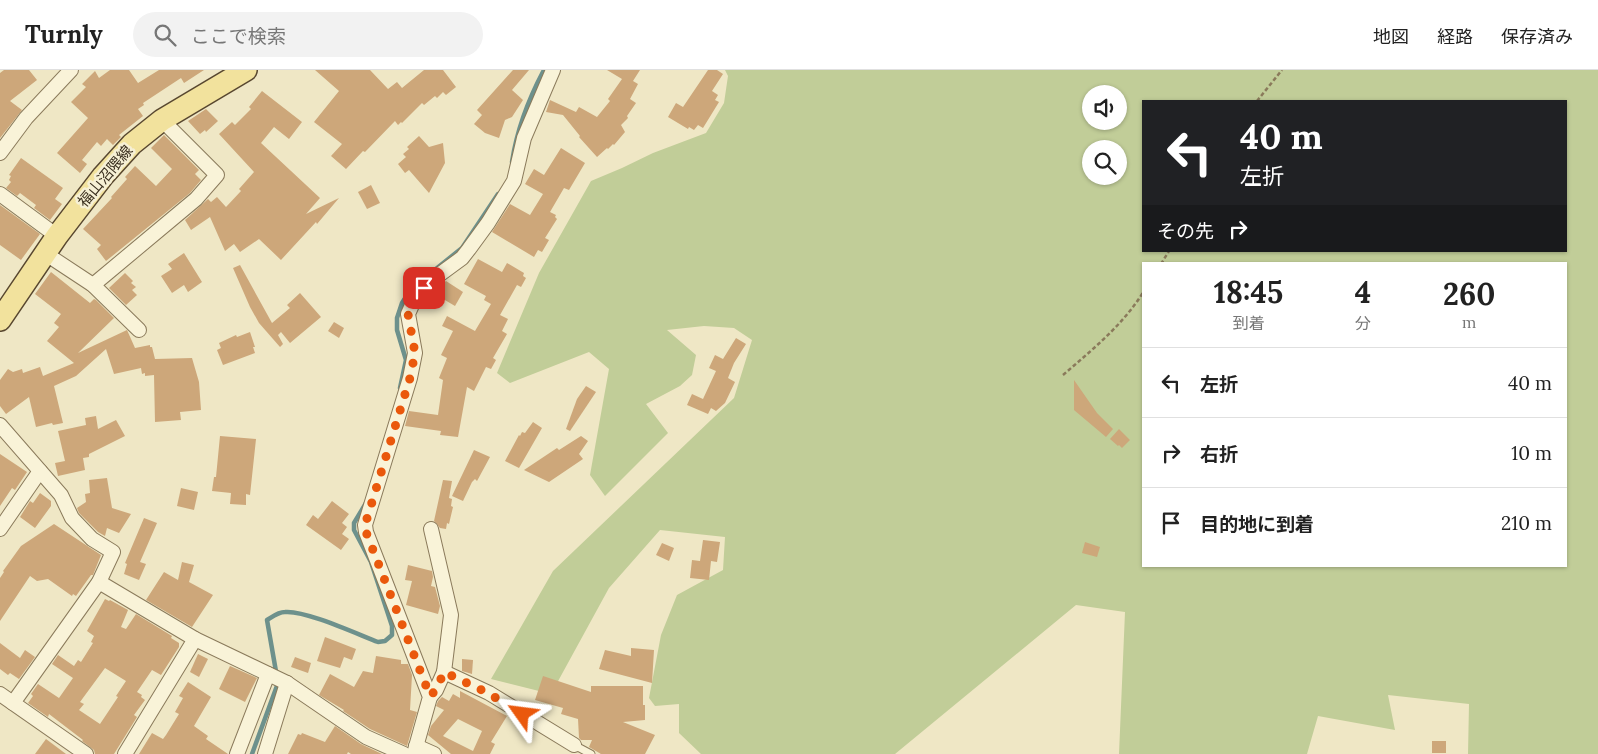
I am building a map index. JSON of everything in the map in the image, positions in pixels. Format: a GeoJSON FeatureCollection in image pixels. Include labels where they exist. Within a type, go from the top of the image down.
{"type":"FeatureCollection","features":[{"type":"Feature","properties":{"kind":"main road","name":"福山沼隈線"},"geometry":{"type":"LineString","coordinates":[[0,320],[57,236],[118,158],[162,120],[246,70]]}},
{"type":"Feature","properties":{"kind":"street"},"geometry":{"type":"LineString","coordinates":[[0,153],[26,118],[71,70]]}},
{"type":"Feature","properties":{"kind":"street"},"geometry":{"type":"LineString","coordinates":[[430,696],[366,532],[365,525],[410,378],[415,353],[408,314],[416,296],[432,280],[462,258],[488,223],[514,181],[524,138],[553,70]]}},
{"type":"Feature","properties":{"kind":"street"},"geometry":{"type":"LineString","coordinates":[[93,285],[196,199],[217,175],[162,120]]}},
{"type":"Feature","properties":{"kind":"street"},"geometry":{"type":"LineString","coordinates":[[0,194],[57,236]]}},
{"type":"Feature","properties":{"kind":"street"},"geometry":{"type":"LineString","coordinates":[[46,254],[93,285],[139,330]]}},
{"type":"Feature","properties":{"kind":"street"},"geometry":{"type":"LineString","coordinates":[[0,425],[61,496],[72,518],[92,539],[114,552],[99,582],[13,703]]}},
{"type":"Feature","properties":{"kind":"street"},"geometry":{"type":"LineString","coordinates":[[0,528],[40,471]]}},
{"type":"Feature","properties":{"kind":"street"},"geometry":{"type":"LineString","coordinates":[[431,529],[451,615],[444,672],[436,690],[430,696],[415,750],[434,754]]}},
{"type":"Feature","properties":{"kind":"street"},"geometry":{"type":"LineString","coordinates":[[99,582],[195,639],[277,678],[366,738],[404,754]]}},
{"type":"Feature","properties":{"kind":"street"},"geometry":{"type":"LineString","coordinates":[[125,754],[195,639]]}},
{"type":"Feature","properties":{"kind":"street"},"geometry":{"type":"LineString","coordinates":[[444,672],[488,693],[574,745]]}},
{"type":"Feature","properties":{"kind":"street"},"geometry":{"type":"LineString","coordinates":[[238,754],[277,678]]}},
{"type":"Feature","properties":{"kind":"street"},"geometry":{"type":"LineString","coordinates":[[264,754],[277,678]]}},
{"type":"Feature","properties":{"kind":"street"},"geometry":{"type":"LineString","coordinates":[[0,694],[86,754]]}},
{"type":"Feature","properties":{"kind":"lane"},"geometry":{"type":"LineString","coordinates":[[574,745],[591,754]]}},
{"type":"Feature","properties":{"kind":"path"},"geometry":{"type":"LineString","coordinates":[[1258,100],[1282,70]]}},
{"type":"Feature","properties":{"kind":"path"},"geometry":{"type":"LineString","coordinates":[[1063,375],[1106,338],[1133,308],[1142,294]]}},
{"type":"Feature","properties":{"kind":"green space"},"geometry":{"type":"Polygon","coordinates":[[[725,70],[1598,70],[1598,754],[1468,754],[1469,704],[1388,695],[1395,730],[1318,716],[1307,754],[1119,754],[1125,612],[1076,605],[895,754],[701,754],[679,733],[679,704],[655,706],[649,698],[661,635],[677,595],[723,570],[725,537],[660,530],[609,588],[551,694],[491,679],[553,571],[734,398],[752,340],[734,328],[704,326],[667,330],[696,355],[692,375],[680,386],[646,404],[668,433],[605,496],[590,475],[609,369],[589,352],[510,383],[497,373],[539,273],[591,181],[653,153],[706,133],[724,103],[728,76],[725,70]]]}},
{"type":"Feature","properties":{"kind":"building"},"geometry":{"type":"Polygon","coordinates":[[[4,70],[29,70],[37,80],[10,101],[22,110],[0,138],[0,73],[4,70]]]}},
{"type":"Feature","properties":{"kind":"building"},"geometry":{"type":"Polygon","coordinates":[[[110,70],[129,70],[138,83],[159,70],[204,70],[184,83],[181,78],[143,103],[144,105],[138,109],[143,116],[119,135],[121,137],[113,145],[107,139],[101,146],[97,142],[82,160],[87,164],[80,173],[57,153],[88,118],[71,102],[86,87],[82,84],[95,71],[99,78],[110,70]]]}},
{"type":"Feature","properties":{"kind":"building"},"geometry":{"type":"Polygon","coordinates":[[[315,70],[370,70],[388,89],[397,82],[402,88],[424,70],[443,70],[456,87],[446,95],[443,92],[437,98],[435,96],[424,105],[422,103],[402,123],[398,125],[395,121],[346,169],[331,156],[342,144],[314,122],[339,91],[315,70]]]}},
{"type":"Feature","properties":{"kind":"building"},"geometry":{"type":"Polygon","coordinates":[[[513,70],[529,70],[512,90],[523,100],[512,117],[505,120],[499,138],[485,133],[474,124],[482,115],[477,110],[513,70]]]}},
{"type":"Feature","properties":{"kind":"building"},"geometry":{"type":"Polygon","coordinates":[[[607,70],[640,70],[633,81],[638,84],[630,99],[636,103],[627,116],[628,118],[621,125],[625,132],[614,145],[607,148],[597,157],[563,115],[546,112],[550,100],[576,112],[579,107],[597,117],[610,101],[608,99],[622,79],[607,70]]]}},
{"type":"Feature","properties":{"kind":"building"},"geometry":{"type":"Polygon","coordinates":[[[708,70],[717,70],[723,74],[712,91],[718,95],[715,100],[719,102],[703,128],[698,125],[694,130],[689,127],[688,129],[668,117],[676,103],[683,107],[708,70]]]}},
{"type":"Feature","properties":{"kind":"building"},"geometry":{"type":"Polygon","coordinates":[[[262,91],[302,122],[289,139],[274,127],[261,143],[320,198],[306,214],[339,198],[317,224],[316,222],[281,260],[259,239],[240,252],[234,244],[225,251],[210,217],[191,230],[185,220],[208,199],[211,202],[217,197],[226,207],[241,191],[239,189],[254,172],[219,134],[232,122],[235,125],[251,109],[249,107],[262,91]]]}},
{"type":"Feature","properties":{"kind":"building"},"geometry":{"type":"Polygon","coordinates":[[[206,109],[218,121],[206,132],[205,130],[200,134],[188,121],[206,109]]]}},
{"type":"Feature","properties":{"kind":"building"},"geometry":{"type":"Polygon","coordinates":[[[164,135],[199,170],[195,174],[201,180],[190,193],[106,261],[97,249],[101,245],[83,229],[112,198],[127,179],[125,177],[135,166],[156,186],[172,169],[151,148],[164,135]]]}},
{"type":"Feature","properties":{"kind":"building"},"geometry":{"type":"Polygon","coordinates":[[[419,136],[429,147],[443,143],[445,163],[429,193],[409,170],[405,173],[398,164],[406,157],[403,154],[409,149],[407,147],[419,136]]]}},
{"type":"Feature","properties":{"kind":"building"},"geometry":{"type":"Polygon","coordinates":[[[561,148],[585,163],[569,190],[564,188],[550,212],[556,215],[557,219],[545,238],[549,240],[542,252],[538,250],[534,257],[492,232],[510,204],[530,215],[543,194],[525,184],[534,169],[544,175],[561,148]]]}},
{"type":"Feature","properties":{"kind":"building"},"geometry":{"type":"Polygon","coordinates":[[[21,158],[63,188],[55,199],[62,204],[50,220],[34,208],[36,205],[20,193],[17,196],[6,188],[11,182],[9,180],[11,176],[9,175],[21,158]]]}},
{"type":"Feature","properties":{"kind":"building"},"geometry":{"type":"Polygon","coordinates":[[[371,185],[380,203],[367,209],[358,192],[371,185]]]}},
{"type":"Feature","properties":{"kind":"building"},"geometry":{"type":"Polygon","coordinates":[[[0,205],[40,234],[21,260],[0,245],[0,205]]]}},
{"type":"Feature","properties":{"kind":"building"},"geometry":{"type":"Polygon","coordinates":[[[184,253],[202,282],[188,292],[184,285],[172,293],[161,276],[172,269],[168,264],[184,253]]]}},
{"type":"Feature","properties":{"kind":"building"},"geometry":{"type":"Polygon","coordinates":[[[478,259],[502,272],[507,263],[524,273],[523,276],[526,278],[521,287],[517,285],[500,315],[508,319],[502,331],[507,334],[493,358],[496,360],[491,369],[486,367],[474,391],[467,387],[458,437],[440,435],[441,431],[405,426],[409,411],[438,415],[443,380],[439,378],[447,358],[441,355],[453,331],[442,326],[447,316],[475,331],[491,304],[484,300],[486,296],[464,284],[478,259]]]}},
{"type":"Feature","properties":{"kind":"building"},"geometry":{"type":"Polygon","coordinates":[[[240,265],[272,323],[290,308],[287,305],[300,293],[321,317],[290,343],[281,332],[278,335],[283,344],[280,347],[259,323],[250,307],[233,268],[240,265]]]}},
{"type":"Feature","properties":{"kind":"building"},"geometry":{"type":"Polygon","coordinates":[[[51,272],[90,303],[94,299],[96,300],[114,318],[78,353],[127,330],[135,348],[150,345],[155,359],[192,358],[199,382],[201,410],[180,412],[181,420],[155,422],[154,375],[145,376],[145,373],[142,374],[141,368],[114,374],[106,349],[76,376],[54,386],[63,423],[53,425],[52,423],[36,427],[29,397],[6,414],[0,406],[0,380],[8,369],[13,372],[22,369],[23,373],[40,367],[43,376],[74,363],[47,341],[59,327],[54,323],[61,314],[35,294],[51,272]]]}},
{"type":"Feature","properties":{"kind":"building"},"geometry":{"type":"Polygon","coordinates":[[[125,273],[133,281],[131,283],[136,287],[132,290],[137,295],[126,305],[109,288],[125,273]]]}},
{"type":"Feature","properties":{"kind":"building"},"geometry":{"type":"Polygon","coordinates":[[[446,281],[463,292],[455,306],[433,293],[446,281]]]}},
{"type":"Feature","properties":{"kind":"building"},"geometry":{"type":"Polygon","coordinates":[[[334,322],[344,328],[339,338],[328,331],[334,322]]]}},
{"type":"Feature","properties":{"kind":"building"},"geometry":{"type":"Polygon","coordinates":[[[250,332],[255,353],[223,365],[217,350],[221,348],[219,343],[236,335],[237,337],[250,332]]]}},
{"type":"Feature","properties":{"kind":"building"},"geometry":{"type":"Polygon","coordinates":[[[736,338],[746,344],[734,363],[728,378],[735,382],[725,403],[716,411],[711,408],[708,414],[687,405],[692,394],[703,399],[716,371],[709,368],[715,355],[723,359],[736,338]]]}},
{"type":"Feature","properties":{"kind":"building"},"geometry":{"type":"Polygon","coordinates":[[[1074,380],[1097,413],[1113,429],[1106,437],[1074,410],[1074,380]]]}},
{"type":"Feature","properties":{"kind":"building"},"geometry":{"type":"Polygon","coordinates":[[[586,386],[596,392],[570,431],[566,429],[577,399],[586,386]]]}},
{"type":"Feature","properties":{"kind":"building"},"geometry":{"type":"Polygon","coordinates":[[[96,416],[98,429],[116,420],[125,436],[89,454],[89,457],[83,458],[85,470],[58,476],[55,463],[65,461],[58,431],[86,425],[85,418],[96,416]]]}},
{"type":"Feature","properties":{"kind":"building"},"geometry":{"type":"Polygon","coordinates":[[[533,422],[542,428],[519,468],[505,461],[519,435],[522,432],[525,433],[533,422]]]}},
{"type":"Feature","properties":{"kind":"building"},"geometry":{"type":"Polygon","coordinates":[[[1119,429],[1130,440],[1122,448],[1110,439],[1119,429]]]}},
{"type":"Feature","properties":{"kind":"building"},"geometry":{"type":"Polygon","coordinates":[[[220,436],[256,439],[250,495],[246,494],[246,505],[230,504],[231,493],[212,491],[214,477],[216,477],[220,436]]]}},
{"type":"Feature","properties":{"kind":"building"},"geometry":{"type":"Polygon","coordinates":[[[581,436],[588,441],[579,454],[583,459],[549,482],[524,470],[557,448],[559,450],[581,436]]]}},
{"type":"Feature","properties":{"kind":"building"},"geometry":{"type":"Polygon","coordinates":[[[474,450],[490,457],[477,481],[475,479],[472,482],[463,501],[452,496],[474,450]]]}},
{"type":"Feature","properties":{"kind":"building"},"geometry":{"type":"Polygon","coordinates":[[[0,454],[27,472],[15,490],[12,488],[0,506],[0,454]]]}},
{"type":"Feature","properties":{"kind":"building"},"geometry":{"type":"Polygon","coordinates":[[[107,478],[112,508],[131,514],[119,533],[107,528],[105,536],[98,532],[79,513],[77,508],[86,502],[85,494],[90,493],[89,480],[107,478]]]}},
{"type":"Feature","properties":{"kind":"building"},"geometry":{"type":"Polygon","coordinates":[[[443,480],[452,481],[449,498],[452,499],[451,506],[453,507],[446,529],[440,528],[434,521],[443,480]]]}},
{"type":"Feature","properties":{"kind":"building"},"geometry":{"type":"Polygon","coordinates":[[[181,488],[198,492],[194,510],[177,506],[181,488]]]}},
{"type":"Feature","properties":{"kind":"building"},"geometry":{"type":"Polygon","coordinates":[[[40,493],[51,501],[51,506],[35,528],[20,517],[30,501],[33,503],[40,493]]]}},
{"type":"Feature","properties":{"kind":"building"},"geometry":{"type":"Polygon","coordinates":[[[332,501],[349,514],[342,523],[347,527],[342,534],[349,539],[341,550],[306,525],[313,515],[318,519],[332,501]]]}},
{"type":"Feature","properties":{"kind":"building"},"geometry":{"type":"Polygon","coordinates":[[[144,518],[157,523],[140,562],[146,564],[139,580],[124,574],[127,564],[125,563],[144,518]]]}},
{"type":"Feature","properties":{"kind":"building"},"geometry":{"type":"Polygon","coordinates":[[[54,524],[101,555],[93,575],[91,575],[76,596],[73,594],[72,596],[48,579],[37,581],[30,576],[0,621],[0,578],[3,571],[21,546],[54,524]]]}},
{"type":"Feature","properties":{"kind":"building"},"geometry":{"type":"Polygon","coordinates":[[[703,540],[720,542],[717,562],[711,561],[709,580],[690,578],[692,560],[700,561],[703,540]]]}},
{"type":"Feature","properties":{"kind":"building"},"geometry":{"type":"Polygon","coordinates":[[[1085,542],[1100,547],[1097,557],[1082,553],[1085,542]]]}},
{"type":"Feature","properties":{"kind":"building"},"geometry":{"type":"Polygon","coordinates":[[[662,543],[674,548],[669,561],[656,555],[662,543]]]}},
{"type":"Feature","properties":{"kind":"building"},"geometry":{"type":"Polygon","coordinates":[[[182,562],[194,565],[189,582],[213,595],[192,627],[146,600],[164,572],[178,580],[182,562]]]}},
{"type":"Feature","properties":{"kind":"building"},"geometry":{"type":"Polygon","coordinates":[[[408,565],[432,571],[431,586],[435,587],[440,606],[438,614],[406,605],[412,581],[405,580],[408,565]]]}},
{"type":"Feature","properties":{"kind":"building"},"geometry":{"type":"Polygon","coordinates":[[[105,599],[128,610],[121,627],[126,629],[136,614],[172,636],[171,638],[179,643],[179,647],[161,675],[152,670],[137,692],[145,700],[134,715],[137,717],[114,754],[95,754],[94,750],[83,740],[49,714],[48,717],[28,703],[33,696],[31,694],[38,684],[59,698],[73,678],[52,664],[58,655],[74,666],[78,660],[81,662],[93,643],[91,642],[94,636],[87,631],[105,599]],[[105,668],[80,702],[84,704],[79,710],[100,724],[126,681],[105,668]]]}},
{"type":"Feature","properties":{"kind":"building"},"geometry":{"type":"Polygon","coordinates":[[[325,637],[356,649],[352,660],[344,657],[340,668],[317,661],[325,637]]]}},
{"type":"Feature","properties":{"kind":"building"},"geometry":{"type":"Polygon","coordinates":[[[0,643],[20,658],[25,650],[35,657],[19,679],[10,673],[8,675],[0,669],[0,643]]]}},
{"type":"Feature","properties":{"kind":"building"},"geometry":{"type":"Polygon","coordinates":[[[631,648],[654,650],[652,683],[599,669],[605,650],[631,656],[631,648]]]}},
{"type":"Feature","properties":{"kind":"building"},"geometry":{"type":"Polygon","coordinates":[[[198,654],[208,659],[199,677],[190,672],[198,654]]]}},
{"type":"Feature","properties":{"kind":"building"},"geometry":{"type":"Polygon","coordinates":[[[376,656],[401,660],[401,664],[408,664],[412,675],[410,710],[417,712],[407,746],[370,729],[319,695],[330,674],[354,687],[363,671],[373,673],[376,656]]]}},
{"type":"Feature","properties":{"kind":"building"},"geometry":{"type":"Polygon","coordinates":[[[295,657],[311,663],[308,673],[291,667],[295,657]]]}},
{"type":"Feature","properties":{"kind":"building"},"geometry":{"type":"Polygon","coordinates":[[[462,659],[473,660],[472,674],[462,671],[462,659]]]}},
{"type":"Feature","properties":{"kind":"building"},"geometry":{"type":"Polygon","coordinates":[[[230,666],[257,678],[245,702],[219,689],[230,666]]]}},
{"type":"Feature","properties":{"kind":"building"},"geometry":{"type":"Polygon","coordinates":[[[543,676],[591,692],[591,686],[643,686],[645,720],[623,722],[655,735],[645,754],[601,754],[589,747],[592,740],[581,740],[579,738],[578,719],[561,714],[563,708],[535,700],[543,676]]]}},
{"type":"Feature","properties":{"kind":"building"},"geometry":{"type":"Polygon","coordinates":[[[188,682],[211,697],[194,726],[208,736],[206,739],[228,754],[139,754],[152,733],[163,739],[166,735],[179,714],[175,712],[183,698],[179,696],[188,682]]]}},
{"type":"Feature","properties":{"kind":"building"},"geometry":{"type":"Polygon","coordinates":[[[460,691],[507,716],[491,742],[495,744],[490,754],[451,754],[428,735],[431,726],[444,710],[436,706],[438,701],[442,697],[449,701],[453,694],[460,698],[460,691]],[[458,719],[443,736],[473,751],[482,731],[458,719]]]}},
{"type":"Feature","properties":{"kind":"building"},"geometry":{"type":"Polygon","coordinates":[[[335,726],[361,744],[382,754],[351,754],[348,752],[347,754],[288,754],[298,734],[301,735],[302,733],[325,742],[335,726]]]}},
{"type":"Feature","properties":{"kind":"building"},"geometry":{"type":"Polygon","coordinates":[[[46,739],[66,754],[35,754],[46,739]]]}},
{"type":"Feature","properties":{"kind":"building"},"geometry":{"type":"Polygon","coordinates":[[[1432,741],[1446,741],[1446,753],[1432,753],[1432,741]]]}},
{"type":"Feature","properties":{"kind":"waterway"},"geometry":{"type":"LineString","coordinates":[[512,162],[524,115],[544,70]]}},
{"type":"Feature","properties":{"kind":"waterway"},"geometry":{"type":"LineString","coordinates":[[400,388],[406,360],[397,330],[397,318],[402,303],[411,289],[462,248],[498,194]]}},
{"type":"Feature","properties":{"kind":"waterway"},"geometry":{"type":"LineString","coordinates":[[252,754],[278,683],[267,620],[280,613],[294,612],[345,628],[378,642],[385,641],[392,635],[392,626],[371,562],[354,530],[354,523],[366,503]]}},
{"type":"Feature","properties":{"kind":"route"},"geometry":{"type":"LineString","coordinates":[[424,288],[416,296],[408,314],[415,353],[410,378],[365,525],[366,532],[430,696],[436,690],[444,672],[488,693],[522,714]]}}]}
